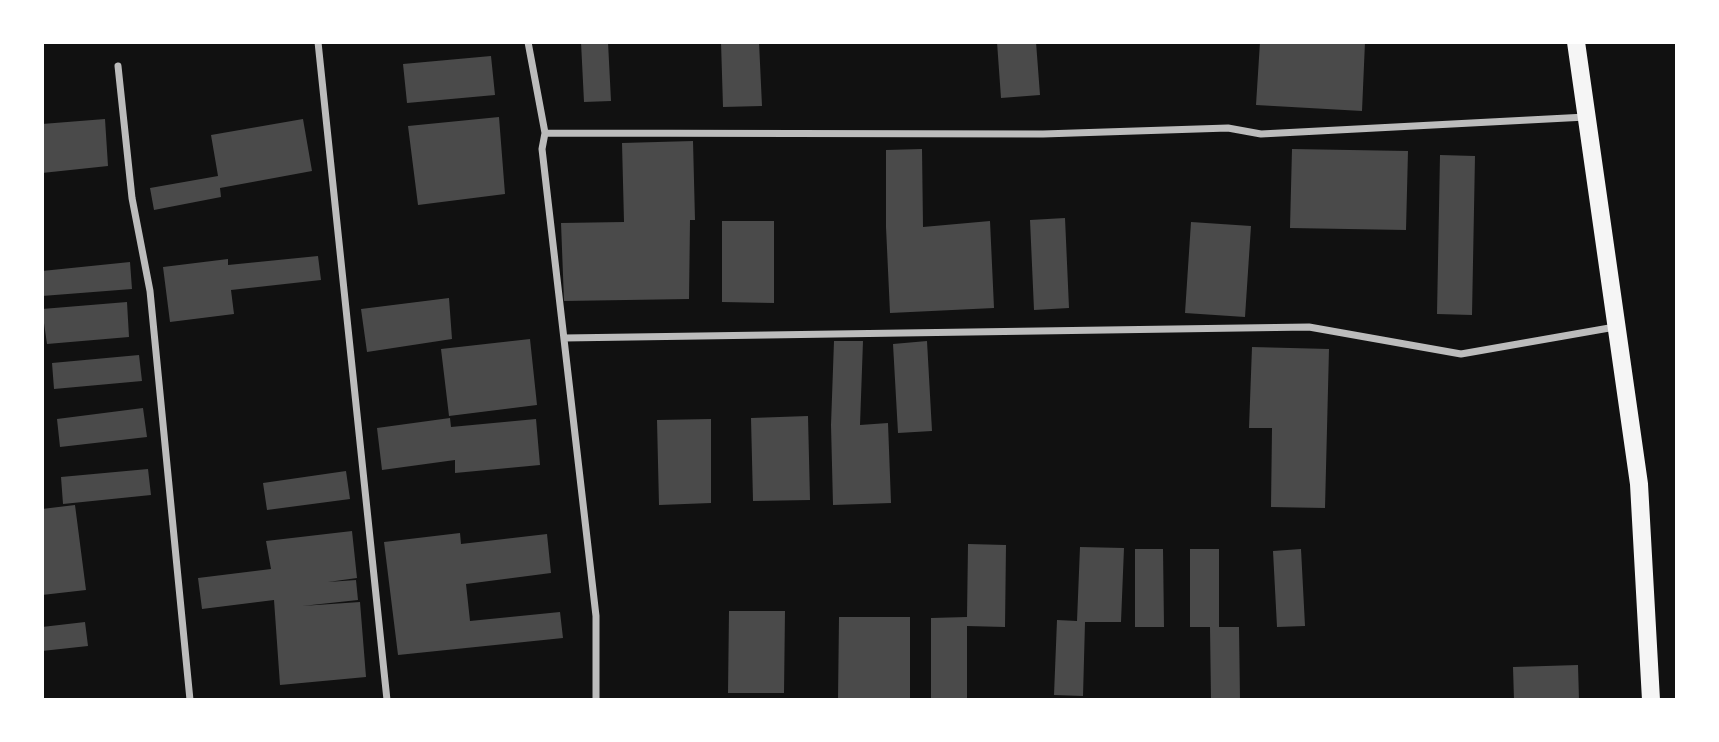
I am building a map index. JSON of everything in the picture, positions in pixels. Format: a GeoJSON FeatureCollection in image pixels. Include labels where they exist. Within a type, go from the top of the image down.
{"type":"FeatureCollection","features":[{"type":"Feature","properties":{"kind":"main road"},"geometry":{"type":"LineString","coordinates":[[1576,42],[1639,484],[1651,700]]}},
{"type":"Feature","properties":{"kind":"street"},"geometry":{"type":"LineString","coordinates":[[318,42],[387,700]]}},
{"type":"Feature","properties":{"kind":"street"},"geometry":{"type":"LineString","coordinates":[[528,42],[545,133],[542,149],[596,616],[596,700]]}},
{"type":"Feature","properties":{"kind":"street"},"geometry":{"type":"LineString","coordinates":[[118,66],[132,198],[150,291],[190,700]]}},
{"type":"Feature","properties":{"kind":"street"},"geometry":{"type":"LineString","coordinates":[[545,133],[1043,134],[1228,128],[1261,134],[1586,117]]}},
{"type":"Feature","properties":{"kind":"street"},"geometry":{"type":"LineString","coordinates":[[564,338],[1309,327],[1461,354],[1617,327]]}},
{"type":"Feature","properties":{"kind":"building"},"geometry":{"type":"Polygon","coordinates":[[[581,42],[608,42],[611,101],[584,102],[581,42]]]}},
{"type":"Feature","properties":{"kind":"building"},"geometry":{"type":"Polygon","coordinates":[[[721,42],[759,42],[762,106],[723,107],[721,42]]]}},
{"type":"Feature","properties":{"kind":"building"},"geometry":{"type":"Polygon","coordinates":[[[997,42],[1036,42],[1040,95],[1001,98],[997,42]]]}},
{"type":"Feature","properties":{"kind":"building"},"geometry":{"type":"Polygon","coordinates":[[[1260,42],[1365,42],[1362,111],[1256,105],[1260,42]]]}},
{"type":"Feature","properties":{"kind":"building"},"geometry":{"type":"Polygon","coordinates":[[[491,56],[495,95],[407,103],[403,64],[491,56]]]}},
{"type":"Feature","properties":{"kind":"building"},"geometry":{"type":"Polygon","coordinates":[[[499,117],[505,194],[418,205],[408,126],[499,117]]]}},
{"type":"Feature","properties":{"kind":"building"},"geometry":{"type":"Polygon","coordinates":[[[105,119],[108,166],[42,173],[42,124],[105,119]]]}},
{"type":"Feature","properties":{"kind":"building"},"geometry":{"type":"Polygon","coordinates":[[[303,119],[312,171],[220,188],[221,197],[154,210],[150,188],[218,176],[211,135],[303,119]]]}},
{"type":"Feature","properties":{"kind":"building"},"geometry":{"type":"Polygon","coordinates":[[[693,141],[695,220],[690,220],[689,299],[564,301],[561,223],[624,222],[622,143],[693,141]]]}},
{"type":"Feature","properties":{"kind":"building"},"geometry":{"type":"Polygon","coordinates":[[[922,149],[923,227],[990,221],[994,308],[890,313],[886,150],[922,149]]]}},
{"type":"Feature","properties":{"kind":"building"},"geometry":{"type":"Polygon","coordinates":[[[1292,149],[1408,151],[1406,230],[1290,228],[1292,149]]]}},
{"type":"Feature","properties":{"kind":"building"},"geometry":{"type":"Polygon","coordinates":[[[1440,155],[1475,156],[1472,315],[1437,314],[1440,155]]]}},
{"type":"Feature","properties":{"kind":"building"},"geometry":{"type":"Polygon","coordinates":[[[1065,218],[1069,308],[1034,310],[1030,220],[1065,218]]]}},
{"type":"Feature","properties":{"kind":"building"},"geometry":{"type":"Polygon","coordinates":[[[722,221],[774,221],[774,303],[722,302],[722,221]]]}},
{"type":"Feature","properties":{"kind":"building"},"geometry":{"type":"Polygon","coordinates":[[[1191,222],[1251,226],[1245,317],[1185,313],[1191,222]]]}},
{"type":"Feature","properties":{"kind":"building"},"geometry":{"type":"Polygon","coordinates":[[[318,256],[321,280],[231,290],[234,314],[170,322],[163,267],[228,259],[228,265],[318,256]]]}},
{"type":"Feature","properties":{"kind":"building"},"geometry":{"type":"Polygon","coordinates":[[[130,262],[132,289],[42,296],[42,271],[130,262]]]}},
{"type":"Feature","properties":{"kind":"building"},"geometry":{"type":"Polygon","coordinates":[[[449,298],[452,339],[367,352],[361,309],[449,298]]]}},
{"type":"Feature","properties":{"kind":"building"},"geometry":{"type":"Polygon","coordinates":[[[127,302],[129,337],[47,344],[42,309],[127,302]]]}},
{"type":"Feature","properties":{"kind":"building"},"geometry":{"type":"Polygon","coordinates":[[[530,339],[537,405],[449,416],[441,349],[530,339]]]}},
{"type":"Feature","properties":{"kind":"building"},"geometry":{"type":"Polygon","coordinates":[[[834,341],[863,341],[860,425],[888,423],[891,503],[833,505],[831,425],[834,341]]]}},
{"type":"Feature","properties":{"kind":"building"},"geometry":{"type":"Polygon","coordinates":[[[927,341],[932,431],[898,433],[893,344],[927,341]]]}},
{"type":"Feature","properties":{"kind":"building"},"geometry":{"type":"Polygon","coordinates":[[[1252,347],[1329,349],[1325,508],[1271,507],[1272,428],[1249,428],[1252,347]]]}},
{"type":"Feature","properties":{"kind":"building"},"geometry":{"type":"Polygon","coordinates":[[[139,355],[142,381],[54,389],[52,363],[139,355]]]}},
{"type":"Feature","properties":{"kind":"building"},"geometry":{"type":"Polygon","coordinates":[[[143,408],[147,437],[60,447],[57,419],[143,408]]]}},
{"type":"Feature","properties":{"kind":"building"},"geometry":{"type":"Polygon","coordinates":[[[808,416],[810,500],[753,501],[751,418],[808,416]]]}},
{"type":"Feature","properties":{"kind":"building"},"geometry":{"type":"Polygon","coordinates":[[[450,418],[451,427],[536,419],[540,465],[455,473],[455,460],[382,470],[377,428],[450,418]]]}},
{"type":"Feature","properties":{"kind":"building"},"geometry":{"type":"Polygon","coordinates":[[[711,419],[711,503],[659,505],[657,420],[711,419]]]}},
{"type":"Feature","properties":{"kind":"building"},"geometry":{"type":"Polygon","coordinates":[[[148,469],[151,495],[63,504],[61,477],[148,469]]]}},
{"type":"Feature","properties":{"kind":"building"},"geometry":{"type":"Polygon","coordinates":[[[346,471],[350,499],[267,510],[263,483],[346,471]]]}},
{"type":"Feature","properties":{"kind":"building"},"geometry":{"type":"Polygon","coordinates":[[[75,505],[86,590],[42,595],[42,509],[75,505]]]}},
{"type":"Feature","properties":{"kind":"building"},"geometry":{"type":"Polygon","coordinates":[[[352,531],[357,578],[328,582],[356,580],[358,600],[302,606],[360,602],[366,677],[280,685],[274,600],[202,609],[198,578],[271,569],[266,541],[352,531]]]}},
{"type":"Feature","properties":{"kind":"building"},"geometry":{"type":"Polygon","coordinates":[[[460,533],[461,544],[547,534],[551,573],[466,584],[470,621],[560,612],[563,638],[398,655],[384,542],[460,533]]]}},
{"type":"Feature","properties":{"kind":"building"},"geometry":{"type":"Polygon","coordinates":[[[968,544],[1006,545],[1005,627],[967,626],[967,700],[931,700],[931,618],[967,617],[968,544]]]}},
{"type":"Feature","properties":{"kind":"building"},"geometry":{"type":"Polygon","coordinates":[[[1080,547],[1124,548],[1121,622],[1085,622],[1083,696],[1054,695],[1057,620],[1077,621],[1080,547]]]}},
{"type":"Feature","properties":{"kind":"building"},"geometry":{"type":"Polygon","coordinates":[[[1135,549],[1163,549],[1164,627],[1135,627],[1135,549]]]}},
{"type":"Feature","properties":{"kind":"building"},"geometry":{"type":"Polygon","coordinates":[[[1190,549],[1219,549],[1219,627],[1239,627],[1240,700],[1211,700],[1210,627],[1190,627],[1190,549]]]}},
{"type":"Feature","properties":{"kind":"building"},"geometry":{"type":"Polygon","coordinates":[[[1301,549],[1305,626],[1277,627],[1273,551],[1301,549]]]}},
{"type":"Feature","properties":{"kind":"building"},"geometry":{"type":"Polygon","coordinates":[[[729,611],[785,611],[784,693],[728,693],[729,611]]]}},
{"type":"Feature","properties":{"kind":"building"},"geometry":{"type":"Polygon","coordinates":[[[839,617],[910,617],[910,700],[838,700],[839,617]]]}},
{"type":"Feature","properties":{"kind":"building"},"geometry":{"type":"Polygon","coordinates":[[[85,622],[88,646],[42,651],[42,627],[85,622]]]}},
{"type":"Feature","properties":{"kind":"building"},"geometry":{"type":"Polygon","coordinates":[[[1578,665],[1579,700],[1514,700],[1513,667],[1578,665]]]}}]}
